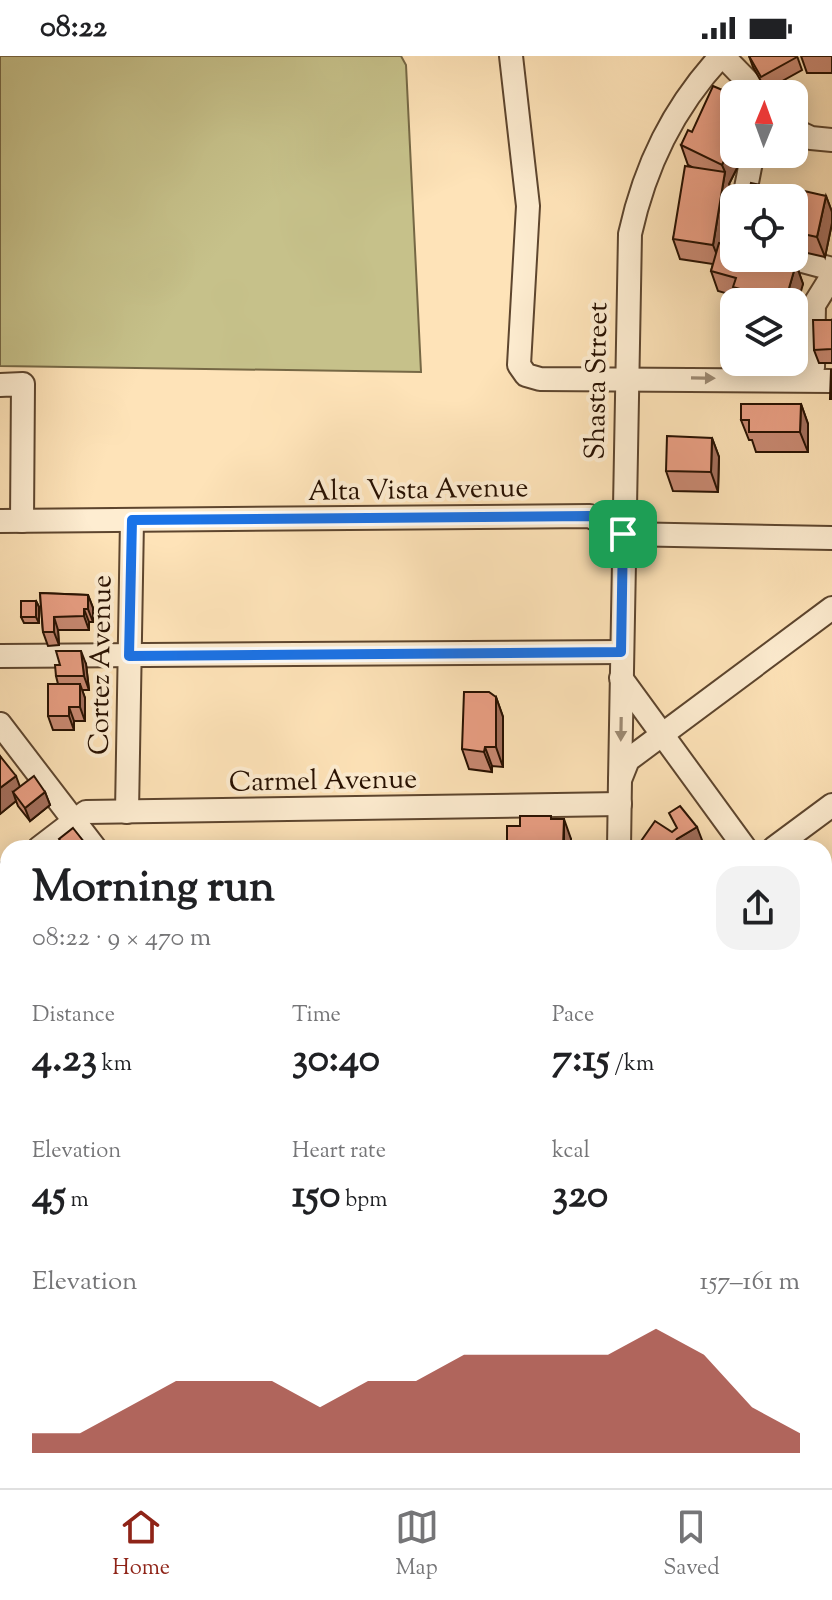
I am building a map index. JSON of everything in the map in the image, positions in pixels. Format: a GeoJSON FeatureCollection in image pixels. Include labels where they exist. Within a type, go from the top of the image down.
{"type":"FeatureCollection","features":[{"type":"Feature","properties":{"kind":"street"},"geometry":{"type":"LineString","coordinates":[[511,56],[528,206],[519,365],[526,375],[540,379],[625,377],[832,381]]}},
{"type":"Feature","properties":{"kind":"street"},"geometry":{"type":"LineString","coordinates":[[722,56],[746,80]]}},
{"type":"Feature","properties":{"kind":"street","name":"Shasta Street"},"geometry":{"type":"LineString","coordinates":[[619,840],[628,259],[641,190],[670,123],[689,93],[722,56]]}},
{"type":"Feature","properties":{"kind":"street"},"geometry":{"type":"LineString","coordinates":[[808,137],[832,140]]}},
{"type":"Feature","properties":{"kind":"street"},"geometry":{"type":"LineString","coordinates":[[808,263],[832,269]]}},
{"type":"Feature","properties":{"kind":"street"},"geometry":{"type":"LineString","coordinates":[[813,367],[814,305],[832,276]]}},
{"type":"Feature","properties":{"kind":"street"},"geometry":{"type":"LineString","coordinates":[[0,385],[23,384],[11,521]]}},
{"type":"Feature","properties":{"kind":"street","name":"Alta Vista Avenue"},"geometry":{"type":"LineString","coordinates":[[11,521],[590,516],[623,534],[832,538]]}},
{"type":"Feature","properties":{"kind":"street","name":"Cortez Avenue"},"geometry":{"type":"LineString","coordinates":[[127,812],[132,520]]}},
{"type":"Feature","properties":{"kind":"street"},"geometry":{"type":"LineString","coordinates":[[620,780],[628,760],[832,608]]}},
{"type":"Feature","properties":{"kind":"street"},"geometry":{"type":"LineString","coordinates":[[0,656],[621,652]]}},
{"type":"Feature","properties":{"kind":"street"},"geometry":{"type":"LineString","coordinates":[[621,678],[739,840]]}},
{"type":"Feature","properties":{"kind":"street"},"geometry":{"type":"LineString","coordinates":[[0,724],[89,840]]}},
{"type":"Feature","properties":{"kind":"street","name":"Carmel Avenue"},"geometry":{"type":"LineString","coordinates":[[49,840],[86,812],[620,804]]}},
{"type":"Feature","properties":{"kind":"street"},"geometry":{"type":"LineString","coordinates":[[785,840],[832,805]]}},
{"type":"Feature","properties":{"kind":"shaded area"},"geometry":{"type":"Polygon","coordinates":[[[0,56],[401,56],[406,65],[421,372],[0,366],[0,56]]]}},
{"type":"Feature","properties":{"kind":"building"},"geometry":{"type":"Polygon","coordinates":[[[749,56],[797,56],[797,57],[761,77],[749,56]]]}},
{"type":"Feature","properties":{"kind":"building"},"geometry":{"type":"Polygon","coordinates":[[[713,86],[720,89],[720,164],[681,145],[688,130],[692,132],[713,86]]]}},
{"type":"Feature","properties":{"kind":"building"},"geometry":{"type":"Polygon","coordinates":[[[685,166],[725,172],[723,184],[720,184],[713,245],[673,239],[685,166]]]}},
{"type":"Feature","properties":{"kind":"building"},"geometry":{"type":"Polygon","coordinates":[[[808,192],[826,196],[817,237],[808,235],[808,192]]]}},
{"type":"Feature","properties":{"kind":"building"},"geometry":{"type":"Polygon","coordinates":[[[719,243],[720,272],[794,272],[789,288],[736,288],[733,287],[736,278],[711,271],[719,243]]]}},
{"type":"Feature","properties":{"kind":"building"},"geometry":{"type":"Polygon","coordinates":[[[813,320],[832,320],[832,349],[814,350],[813,320]]]}},
{"type":"Feature","properties":{"kind":"building"},"geometry":{"type":"Polygon","coordinates":[[[831,370],[832,399],[830,399],[831,370]]]}},
{"type":"Feature","properties":{"kind":"building"},"geometry":{"type":"Polygon","coordinates":[[[741,404],[801,404],[800,432],[749,432],[749,420],[741,420],[741,404]]]}},
{"type":"Feature","properties":{"kind":"building"},"geometry":{"type":"Polygon","coordinates":[[[667,436],[712,438],[711,472],[666,471],[667,436]]]}},
{"type":"Feature","properties":{"kind":"building"},"geometry":{"type":"Polygon","coordinates":[[[40,593],[88,595],[88,609],[84,609],[84,616],[54,617],[54,632],[43,632],[40,593]]]}},
{"type":"Feature","properties":{"kind":"building"},"geometry":{"type":"Polygon","coordinates":[[[21,601],[36,601],[36,617],[21,617],[21,601]]]}},
{"type":"Feature","properties":{"kind":"building"},"geometry":{"type":"Polygon","coordinates":[[[56,651],[81,651],[84,676],[56,676],[55,665],[60,665],[56,651]]]}},
{"type":"Feature","properties":{"kind":"building"},"geometry":{"type":"Polygon","coordinates":[[[48,684],[80,684],[80,707],[69,707],[69,716],[48,716],[48,684]]]}},
{"type":"Feature","properties":{"kind":"building"},"geometry":{"type":"Polygon","coordinates":[[[464,692],[489,692],[496,697],[496,747],[485,747],[484,752],[462,749],[464,692]]]}},
{"type":"Feature","properties":{"kind":"building"},"geometry":{"type":"Polygon","coordinates":[[[0,756],[16,776],[0,788],[0,756]]]}},
{"type":"Feature","properties":{"kind":"building"},"geometry":{"type":"Polygon","coordinates":[[[34,776],[45,792],[25,808],[13,792],[34,776]]]}},
{"type":"Feature","properties":{"kind":"building"},"geometry":{"type":"Polygon","coordinates":[[[680,806],[697,827],[676,840],[642,840],[655,821],[672,832],[677,828],[669,813],[680,806]]]}},
{"type":"Feature","properties":{"kind":"building"},"geometry":{"type":"Polygon","coordinates":[[[520,816],[564,819],[563,840],[507,840],[507,826],[520,826],[520,816]]]}},
{"type":"Feature","properties":{"kind":"building"},"geometry":{"type":"Polygon","coordinates":[[[73,828],[82,840],[60,840],[73,828]]]}},
{"type":"Feature","properties":{"kind":"route"},"geometry":{"type":"LineString","coordinates":[[590,516],[623,534],[621,652],[129,656],[132,520],[590,516]]}}]}
